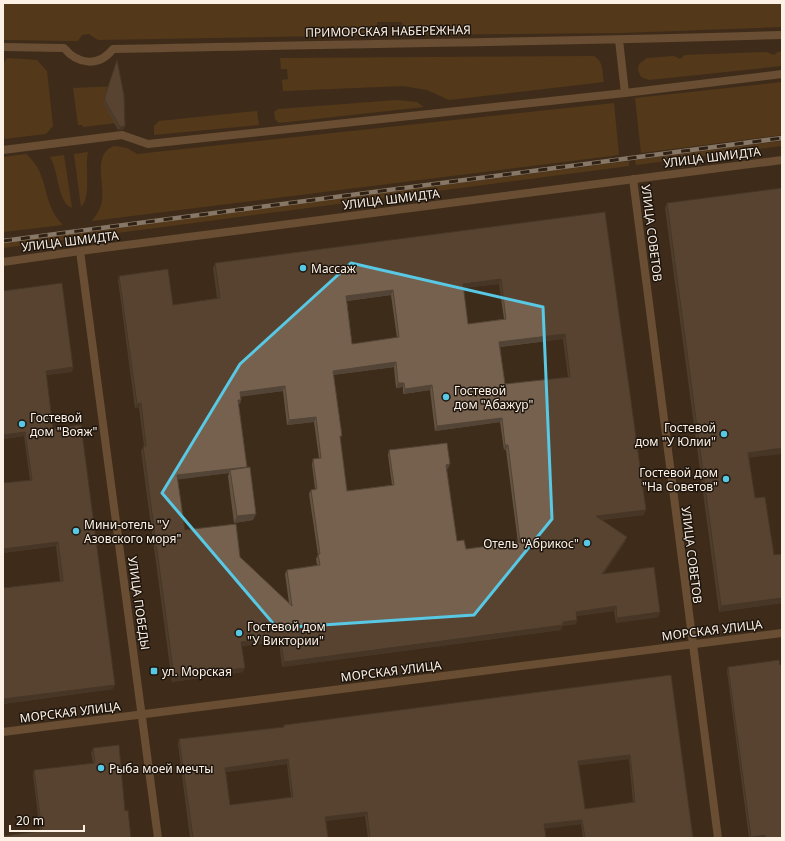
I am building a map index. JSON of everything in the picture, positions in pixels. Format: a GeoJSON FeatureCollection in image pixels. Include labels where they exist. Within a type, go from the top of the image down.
{"type":"FeatureCollection","features":[{"type":"Feature","properties":{"kind":"street","name":"ПРИМОРСКАЯ НАБЕРЕЖНАЯ"},"geometry":{"type":"LineString","coordinates":[[3,47],[64,48],[75,58],[88,62],[103,58],[113,49],[388,42],[619,40],[782,35]]}},
{"type":"Feature","properties":{"kind":"street"},"geometry":{"type":"LineString","coordinates":[[619,40],[625,93]]}},
{"type":"Feature","properties":{"kind":"street"},"geometry":{"type":"LineString","coordinates":[[3,150],[122,135],[148,144],[625,93],[782,74]]}},
{"type":"Feature","properties":{"kind":"street","name":"УЛИЦА ШМИДТА"},"geometry":{"type":"LineString","coordinates":[[3,262],[782,160]]}},
{"type":"Feature","properties":{"kind":"street","name":"УЛИЦА СОВЕТОВ"},"geometry":{"type":"LineString","coordinates":[[633,179],[718,838]]}},
{"type":"Feature","properties":{"kind":"street","name":"УЛИЦА ПОБЕДЫ"},"geometry":{"type":"LineString","coordinates":[[80,251],[158,838]]}},
{"type":"Feature","properties":{"kind":"street","name":"МОРСКАЯ УЛИЦА"},"geometry":{"type":"LineString","coordinates":[[3,732],[782,633]]}},
{"type":"Feature","properties":{"kind":"highlighted area"},"geometry":{"type":"Polygon","coordinates":[[[351,263],[543,307],[552,519],[474,615],[277,628],[162,493],[240,364],[351,263]]]}},
{"type":"Feature","properties":{"kind":"shaded area"},"geometry":{"type":"Polygon","coordinates":[[[3,3],[782,3],[782,27],[620,33],[403,35],[402,22],[377,22],[377,35],[98,40],[89,34],[82,35],[78,41],[3,40],[3,3]]]}},
{"type":"Feature","properties":{"kind":"shaded area"},"geometry":{"type":"Polygon","coordinates":[[[782,51],[782,66],[649,80],[641,77],[638,70],[639,64],[647,58],[674,56],[680,59],[685,55],[766,52],[774,55],[782,51]]]}},
{"type":"Feature","properties":{"kind":"shaded area"},"geometry":{"type":"Polygon","coordinates":[[[594,56],[600,61],[604,82],[449,100],[427,90],[403,86],[283,91],[282,80],[288,79],[287,69],[281,69],[280,58],[594,56]]]}},
{"type":"Feature","properties":{"kind":"shaded area"},"geometry":{"type":"Polygon","coordinates":[[[7,58],[37,60],[47,71],[53,126],[46,134],[3,139],[3,64],[7,58]]]}},
{"type":"Feature","properties":{"kind":"shaded area"},"geometry":{"type":"Polygon","coordinates":[[[782,82],[782,135],[641,153],[635,98],[782,82]]]}},
{"type":"Feature","properties":{"kind":"shaded area"},"geometry":{"type":"Polygon","coordinates":[[[120,86],[106,93],[105,97],[105,105],[117,123],[83,127],[82,125],[78,125],[73,88],[120,86]]]}},
{"type":"Feature","properties":{"kind":"shaded area"},"geometry":{"type":"Polygon","coordinates":[[[397,100],[417,102],[424,107],[279,123],[275,119],[274,112],[278,109],[397,100]]]}},
{"type":"Feature","properties":{"kind":"shaded area"},"geometry":{"type":"Polygon","coordinates":[[[614,103],[619,155],[92,221],[102,201],[101,162],[107,150],[114,146],[127,148],[137,154],[614,103]]]}},
{"type":"Feature","properties":{"kind":"shaded area"},"geometry":{"type":"Polygon","coordinates":[[[257,111],[259,125],[154,135],[154,126],[159,121],[257,111]]]}},
{"type":"Feature","properties":{"kind":"shaded area"},"geometry":{"type":"Polygon","coordinates":[[[782,141],[782,146],[636,165],[635,160],[782,141]]]}},
{"type":"Feature","properties":{"kind":"shaded area"},"geometry":{"type":"Polygon","coordinates":[[[88,152],[87,189],[84,202],[81,207],[74,154],[88,152]]]}},
{"type":"Feature","properties":{"kind":"shaded area"},"geometry":{"type":"Polygon","coordinates":[[[26,154],[34,162],[39,171],[51,207],[63,225],[3,232],[3,157],[26,154]]]}},
{"type":"Feature","properties":{"kind":"shaded area"},"geometry":{"type":"Polygon","coordinates":[[[64,155],[72,208],[67,205],[61,193],[50,157],[64,155]]]}},
{"type":"Feature","properties":{"kind":"shaded area"},"geometry":{"type":"Polygon","coordinates":[[[629,161],[629,166],[3,248],[3,242],[629,161]]]}},
{"type":"Feature","properties":{"kind":"building"},"geometry":{"type":"Polygon","coordinates":[[[117,60],[124,95],[125,126],[120,127],[105,101],[105,96],[117,60]]]}},
{"type":"Feature","properties":{"kind":"building"},"geometry":{"type":"Polygon","coordinates":[[[782,188],[782,448],[748,453],[755,498],[765,497],[774,555],[782,554],[782,598],[721,606],[667,203],[782,188]]]}},
{"type":"Feature","properties":{"kind":"building"},"geometry":{"type":"Polygon","coordinates":[[[605,212],[646,510],[596,516],[627,537],[602,574],[654,567],[660,612],[617,618],[616,606],[576,612],[577,620],[563,622],[563,625],[284,662],[280,637],[241,642],[245,668],[174,677],[143,446],[146,446],[141,403],[137,404],[119,276],[168,269],[173,305],[220,298],[215,263],[605,212]],[[501,279],[463,284],[468,324],[506,319],[501,279]],[[393,290],[346,296],[352,344],[399,337],[393,290]],[[565,334],[499,342],[505,384],[570,377],[565,334]],[[396,362],[333,371],[342,436],[340,436],[347,491],[394,485],[389,450],[447,443],[450,464],[446,465],[457,541],[464,540],[466,549],[520,542],[508,445],[505,445],[502,418],[437,426],[432,385],[405,389],[404,383],[398,383],[396,362]],[[285,386],[240,392],[241,400],[238,400],[247,467],[177,475],[185,530],[236,524],[240,557],[292,606],[287,570],[320,565],[318,554],[320,554],[311,490],[317,489],[313,459],[321,458],[316,417],[289,420],[285,386]]]}},
{"type":"Feature","properties":{"kind":"building"},"geometry":{"type":"Polygon","coordinates":[[[62,283],[73,367],[46,371],[53,429],[81,425],[115,685],[3,699],[3,588],[63,581],[58,542],[3,549],[3,483],[32,480],[25,432],[3,435],[3,291],[62,283]]]}},
{"type":"Feature","properties":{"kind":"building"},"geometry":{"type":"Polygon","coordinates":[[[250,467],[256,514],[237,516],[230,470],[250,467]]]}},
{"type":"Feature","properties":{"kind":"building"},"geometry":{"type":"Polygon","coordinates":[[[779,660],[780,665],[782,665],[782,838],[766,838],[765,835],[751,837],[728,667],[779,660]]]}},
{"type":"Feature","properties":{"kind":"building"},"geometry":{"type":"Polygon","coordinates":[[[671,675],[693,838],[585,838],[582,820],[544,824],[546,838],[370,838],[367,812],[325,817],[328,838],[193,838],[179,739],[284,727],[284,725],[671,675]],[[630,755],[578,761],[585,809],[635,802],[630,755]],[[288,759],[225,768],[230,805],[293,797],[288,759]]]}},
{"type":"Feature","properties":{"kind":"building"},"geometry":{"type":"Polygon","coordinates":[[[119,745],[125,811],[128,810],[131,838],[3,838],[3,836],[42,831],[34,770],[95,763],[93,748],[119,745]]]}},
{"type":"Feature","properties":{"kind":"railway"},"geometry":{"type":"LineString","coordinates":[[3,241],[782,138]]}},
{"type":"Feature","properties":{"kind":"place","name":"Массаж"},"geometry":{"type":"Point","coordinates":[303,268]}},
{"type":"Feature","properties":{"kind":"place","name":"Гостевой дом \"Абажур\""},"geometry":{"type":"Point","coordinates":[446,397]}},
{"type":"Feature","properties":{"kind":"place","name":"Гостевой дом \"Вояж\""},"geometry":{"type":"Point","coordinates":[22,424]}},
{"type":"Feature","properties":{"kind":"place","name":"Гостевой дом \"У Юлии\""},"geometry":{"type":"Point","coordinates":[724,434]}},
{"type":"Feature","properties":{"kind":"place","name":"Гостевой дом \"На Советов\""},"geometry":{"type":"Point","coordinates":[726,479]}},
{"type":"Feature","properties":{"kind":"place","name":"Мини-отель \"У Азовского моря\""},"geometry":{"type":"Point","coordinates":[76,531]}},
{"type":"Feature","properties":{"kind":"place","name":"Отель \"Абрикос\""},"geometry":{"type":"Point","coordinates":[587,543]}},
{"type":"Feature","properties":{"kind":"place","name":"Гостевой дом \"У Виктории\""},"geometry":{"type":"Point","coordinates":[239,633]}},
{"type":"Feature","properties":{"kind":"place","name":"ул. Морская"},"geometry":{"type":"Point","coordinates":[154,671]}},
{"type":"Feature","properties":{"kind":"place","name":"Рыба моей мечты"},"geometry":{"type":"Point","coordinates":[101,768]}}]}
